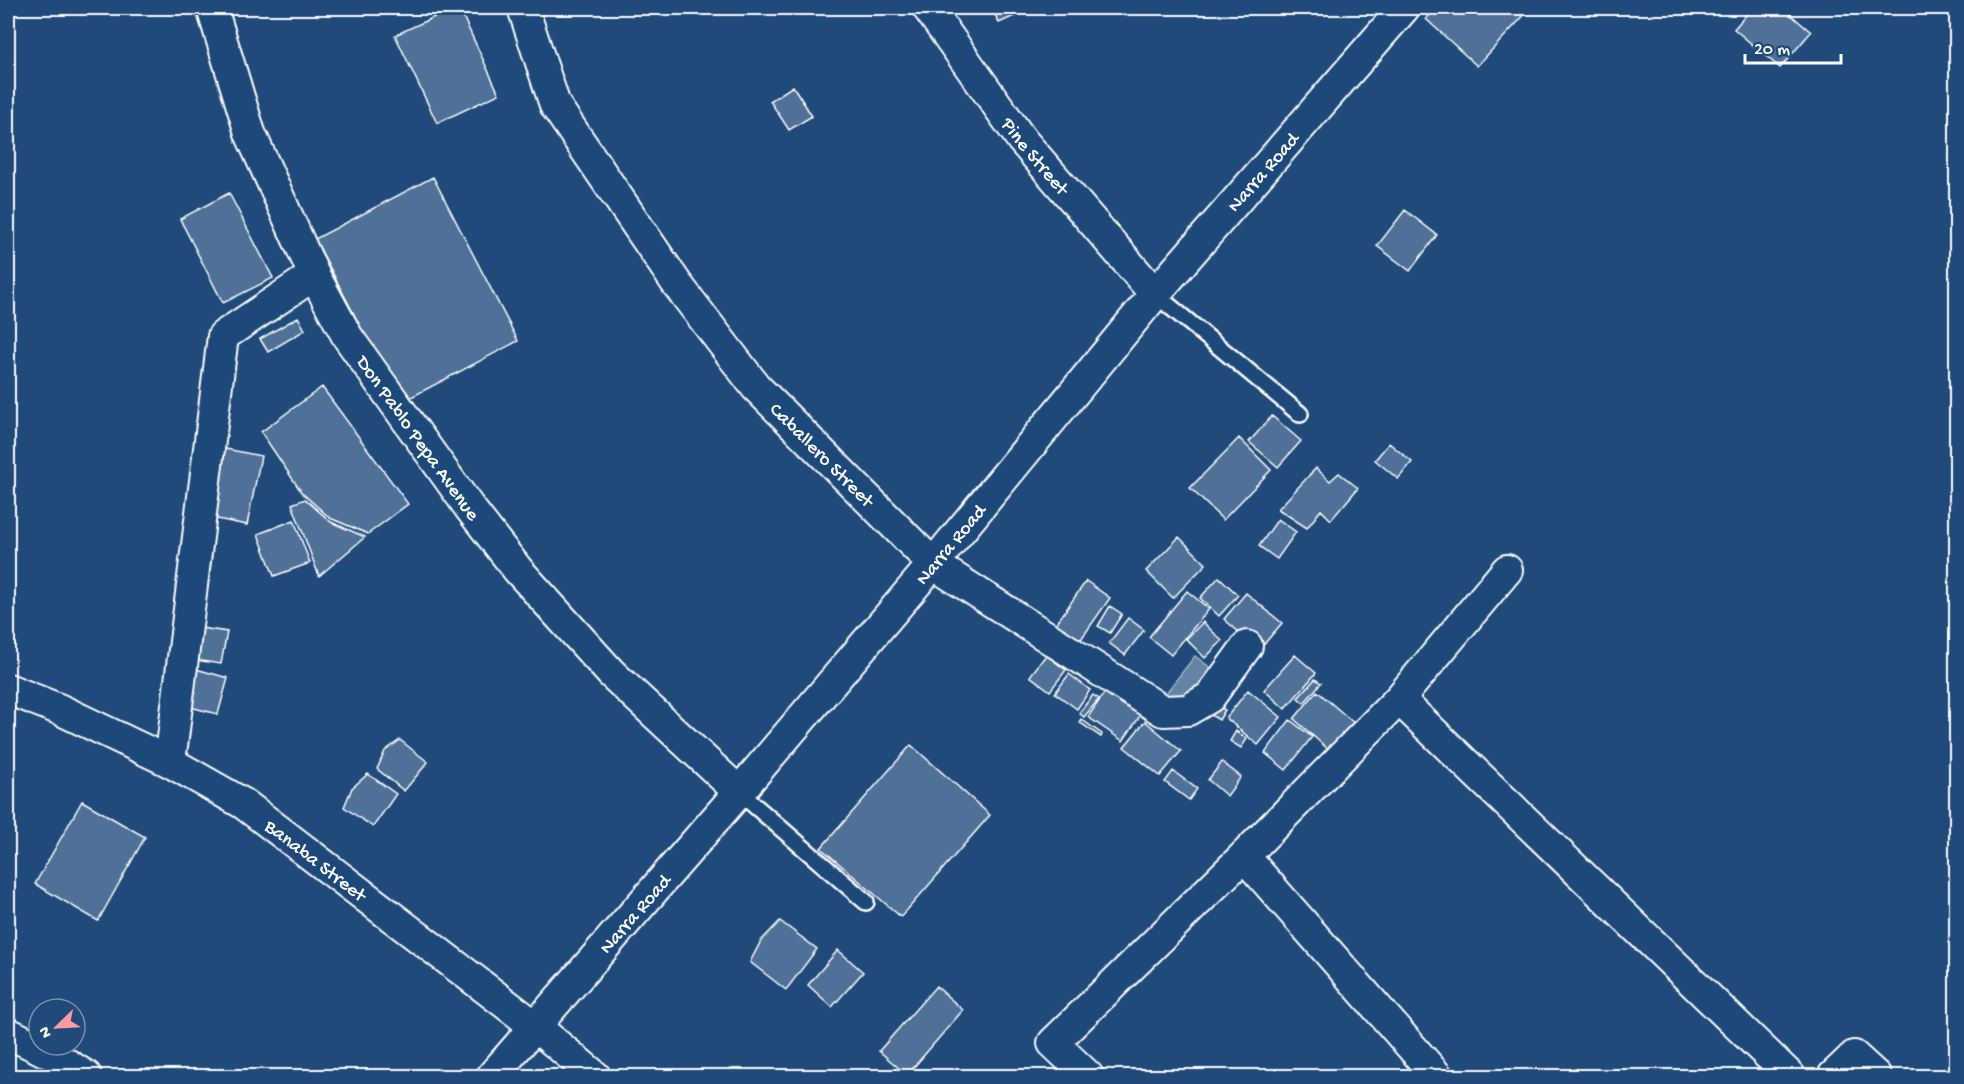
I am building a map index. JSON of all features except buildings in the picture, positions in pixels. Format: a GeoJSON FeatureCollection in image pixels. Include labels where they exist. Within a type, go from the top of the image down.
{"type":"FeatureCollection","features":[{"type":"Feature","properties":{"kind":"street","name":"Don Pablo Pepa Avenue"},"geometry":{"type":"LineString","coordinates":[[212,8],[250,133],[314,275],[347,336],[469,507],[518,570],[611,673],[739,792]]}},
{"type":"Feature","properties":{"kind":"street","name":"Caballero Street"},"geometry":{"type":"LineString","coordinates":[[523,8],[555,105],[677,284],[756,387],[933,564],[1163,711],[1188,710],[1210,697],[1247,646]]}},
{"type":"Feature","properties":{"kind":"street","name":"Pine Street"},"geometry":{"type":"LineString","coordinates":[[928,8],[1022,140],[1155,294]]}},
{"type":"Feature","properties":{"kind":"street","name":"Narra Road"},"geometry":{"type":"LineString","coordinates":[[492,1077],[933,564],[1155,294],[1392,12]]}},
{"type":"Feature","properties":{"kind":"street"},"geometry":{"type":"LineString","coordinates":[[170,762],[223,336],[314,275]]}},
{"type":"Feature","properties":{"kind":"street"},"geometry":{"type":"LineString","coordinates":[[1088,1077],[1053,1043],[1244,856],[1399,699],[1507,570]]}},
{"type":"Feature","properties":{"kind":"street","name":"Banaba Street"},"geometry":{"type":"LineString","coordinates":[[8,688],[62,710],[170,762],[244,804],[536,1027],[595,1077]]}},
{"type":"Feature","properties":{"kind":"street"},"geometry":{"type":"LineString","coordinates":[[1399,699],[1790,1077]]}},
{"type":"Feature","properties":{"kind":"street"},"geometry":{"type":"LineString","coordinates":[[1244,856],[1437,1077]]}},
{"type":"Feature","properties":{"kind":"street"},"geometry":{"type":"LineString","coordinates":[[8,1033],[49,1053],[86,1077]]}},
{"type":"Feature","properties":{"kind":"street"},"geometry":{"type":"LineString","coordinates":[[1833,1077],[1854,1056],[1876,1077]]}},
{"type":"Feature","properties":{"kind":"lane"},"geometry":{"type":"LineString","coordinates":[[1155,294],[1300,414]]}},
{"type":"Feature","properties":{"kind":"lane"},"geometry":{"type":"LineString","coordinates":[[739,792],[867,902]]}},
{"type":"Feature","properties":{"kind":"water"},"geometry":{"type":"Polygon","coordinates":[[[1195,656],[1216,672],[1183,715],[1162,698],[1195,656]]]}}]}
